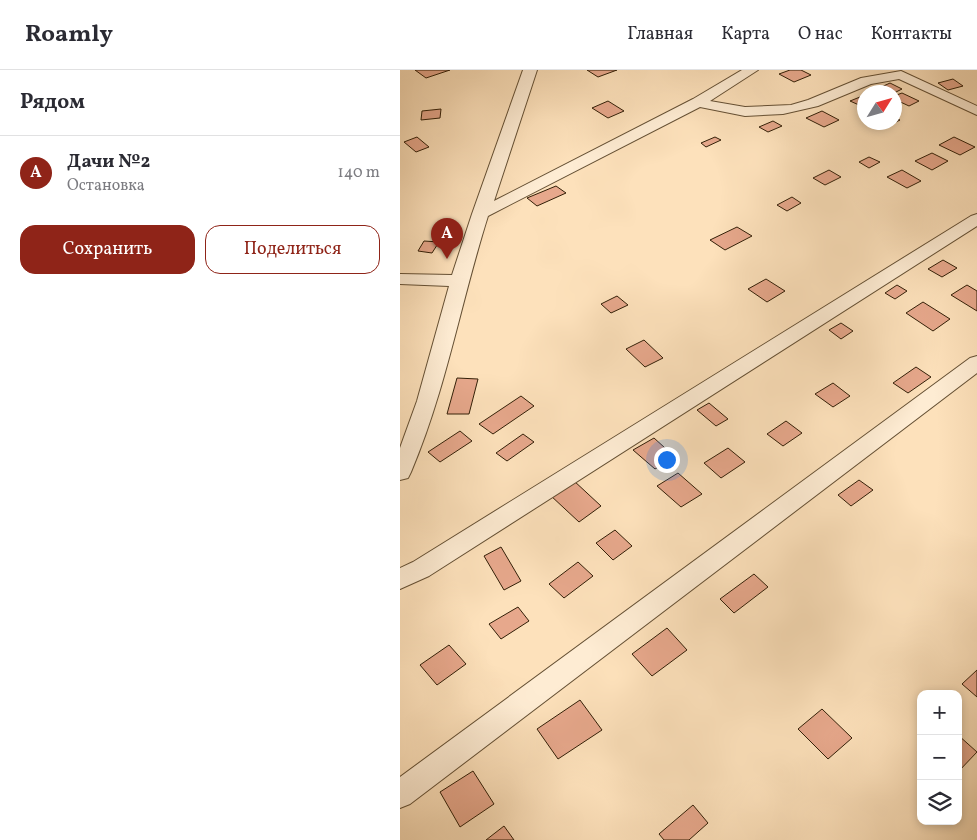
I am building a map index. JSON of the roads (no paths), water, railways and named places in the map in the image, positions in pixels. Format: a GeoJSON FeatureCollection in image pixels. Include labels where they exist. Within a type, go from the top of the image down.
{"type":"FeatureCollection","features":[{"type":"Feature","properties":{"kind":"street"},"geometry":{"type":"LineString","coordinates":[[400,472],[411,450],[426,407],[459,281],[530,70]]}},
{"type":"Feature","properties":{"kind":"street"},"geometry":{"type":"LineString","coordinates":[[480,214],[698,102],[750,70]]}},
{"type":"Feature","properties":{"kind":"street"},"geometry":{"type":"LineString","coordinates":[[698,102],[751,112],[795,108],[813,103],[855,84],[888,75],[901,75],[977,111]]}},
{"type":"Feature","properties":{"kind":"street"},"geometry":{"type":"LineString","coordinates":[[400,578],[422,569],[977,219]]}},
{"type":"Feature","properties":{"kind":"street"},"geometry":{"type":"LineString","coordinates":[[400,279],[459,281]]}},
{"type":"Feature","properties":{"kind":"street"},"geometry":{"type":"LineString","coordinates":[[400,794],[977,363]]}},
{"type":"Feature","properties":{"kind":"place","name":"Дачи №2"},"geometry":{"type":"Point","coordinates":[447,259]}}]}
